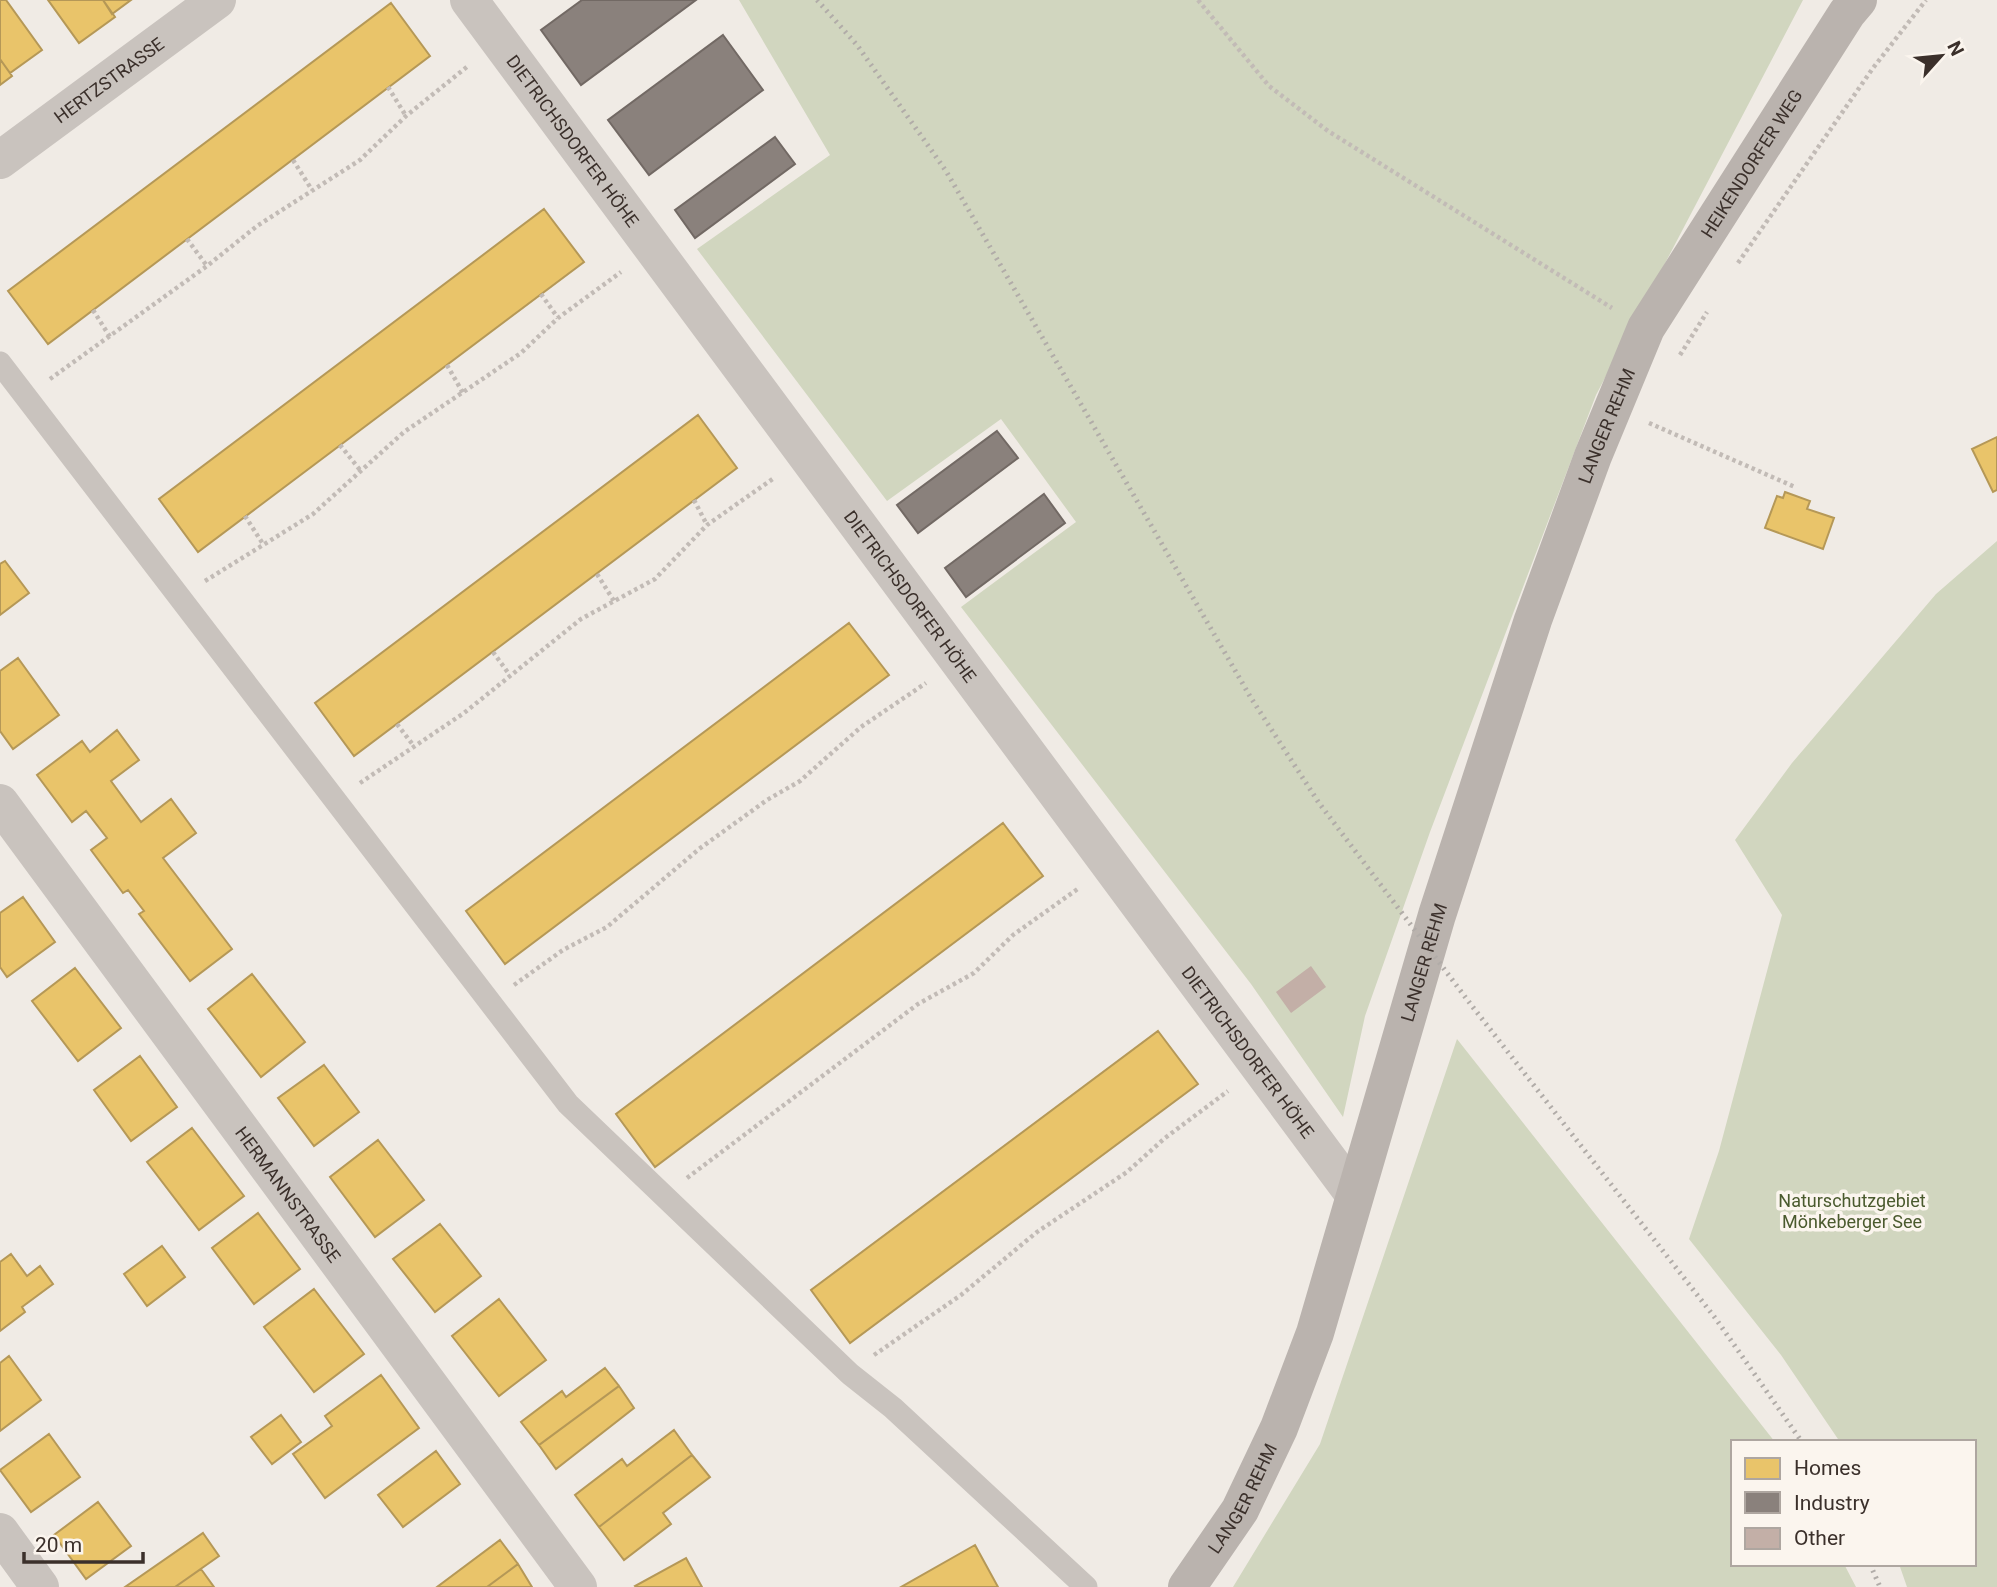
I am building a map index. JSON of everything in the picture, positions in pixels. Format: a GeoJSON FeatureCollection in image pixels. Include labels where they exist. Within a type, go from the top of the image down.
{"type":"FeatureCollection","features":[{"type":"Feature","properties":{"kind":"street","name":"HERTZSTRASSE"},"geometry":{"type":"LineString","coordinates":[[0,160],[217,0]]}},
{"type":"Feature","properties":{"kind":"street","name":"DIETRICHSDORFER HÖHE"},"geometry":{"type":"LineString","coordinates":[[469,0],[1353,1193]]}},
{"type":"Feature","properties":{"kind":"street","name":"HEIKENDORFER WEG"},"geometry":{"type":"LineString","coordinates":[[1646,328],[1847,13],[1858,0]]}},
{"type":"Feature","properties":{"kind":"street","name":"LANGER REHM"},"geometry":{"type":"LineString","coordinates":[[1186,1587],[1240,1510],[1279,1428],[1315,1333],[1353,1193],[1419,982],[1437,915],[1534,620],[1646,328]]}},
{"type":"Feature","properties":{"kind":"street","name":"HERMANNSTRASSE"},"geometry":{"type":"LineString","coordinates":[[0,803],[578,1587]]}},
{"type":"Feature","properties":{"kind":"street"},"geometry":{"type":"LineString","coordinates":[[0,1532],[40,1587]]}},
{"type":"Feature","properties":{"kind":"lane"},"geometry":{"type":"LineString","coordinates":[[0,363],[568,1104],[850,1374],[893,1408],[1086,1587]]}},
{"type":"Feature","properties":{"kind":"path"},"geometry":{"type":"LineString","coordinates":[[1198,0],[1269,86],[1328,131],[1646,328]]}},
{"type":"Feature","properties":{"kind":"path"},"geometry":{"type":"LineString","coordinates":[[1730,275],[1873,68],[1926,0]]}},
{"type":"Feature","properties":{"kind":"path"},"geometry":{"type":"LineString","coordinates":[[25,396],[207,266],[257,226],[360,160],[407,116],[499,41]]}},
{"type":"Feature","properties":{"kind":"path"},"geometry":{"type":"LineString","coordinates":[[388,88],[407,116]]}},
{"type":"Feature","properties":{"kind":"path"},"geometry":{"type":"LineString","coordinates":[[293,160],[312,190]]}},
{"type":"Feature","properties":{"kind":"path"},"geometry":{"type":"LineString","coordinates":[[187,239],[207,266]]}},
{"type":"Feature","properties":{"kind":"path"},"geometry":{"type":"LineString","coordinates":[[179,598],[313,514],[404,432],[521,353],[558,318],[653,248]]}},
{"type":"Feature","properties":{"kind":"path"},"geometry":{"type":"LineString","coordinates":[[541,294],[558,318]]}},
{"type":"Feature","properties":{"kind":"path"},"geometry":{"type":"LineString","coordinates":[[1680,356],[1709,309]]}},
{"type":"Feature","properties":{"kind":"path"},"geometry":{"type":"LineString","coordinates":[[93,310],[110,337]]}},
{"type":"Feature","properties":{"kind":"path"},"geometry":{"type":"LineString","coordinates":[[447,365],[463,393]]}},
{"type":"Feature","properties":{"kind":"path"},"geometry":{"type":"LineString","coordinates":[[1614,406],[1796,487]]}},
{"type":"Feature","properties":{"kind":"path"},"geometry":{"type":"LineString","coordinates":[[340,445],[360,470]]}},
{"type":"Feature","properties":{"kind":"path"},"geometry":{"type":"LineString","coordinates":[[334,801],[464,713],[509,674],[581,619],[655,579],[707,524],[807,456]]}},
{"type":"Feature","properties":{"kind":"path"},"geometry":{"type":"LineString","coordinates":[[694,500],[707,524]]}},
{"type":"Feature","properties":{"kind":"path"},"geometry":{"type":"LineString","coordinates":[[245,516],[262,544]]}},
{"type":"Feature","properties":{"kind":"path"},"geometry":{"type":"LineString","coordinates":[[597,574],[614,601]]}},
{"type":"Feature","properties":{"kind":"path"},"geometry":{"type":"LineString","coordinates":[[493,652],[509,674]]}},
{"type":"Feature","properties":{"kind":"path"},"geometry":{"type":"LineString","coordinates":[[488,1003],[563,950],[607,927],[699,849],[767,800],[800,780],[861,727],[958,660]]}},
{"type":"Feature","properties":{"kind":"path"},"geometry":{"type":"LineString","coordinates":[[397,724],[413,745]]}},
{"type":"Feature","properties":{"kind":"path"},"geometry":{"type":"LineString","coordinates":[[665,1195],[918,1004],[974,973],[1013,934],[1111,866]]}},
{"type":"Feature","properties":{"kind":"path"},"geometry":{"type":"LineString","coordinates":[[850,1374],[961,1295],[1037,1232],[1126,1172],[1164,1138],[1260,1067]]}},
{"type":"Feature","properties":{"kind":"green space"},"geometry":{"type":"Polygon","coordinates":[[[739,0],[1803,0],[1596,395],[1430,832],[1365,1016],[1343,1117],[1251,984],[961,607],[1076,522],[1001,419],[887,501],[697,249],[830,155],[739,0]]]}},
{"type":"Feature","properties":{"kind":"green space","name":"Naturschutzgebiet Mönkeberger See"},"geometry":{"type":"Polygon","coordinates":[[[1997,541],[1997,1587],[1907,1587],[1900,1566],[1976,1566],[1976,1440],[1839,1440],[1781,1355],[1689,1239],[1719,1151],[1782,915],[1735,840],[1792,763],[1936,594],[1997,541]]]}},
{"type":"Feature","properties":{"kind":"green space"},"geometry":{"type":"Polygon","coordinates":[[[1457,1039],[1773,1440],[1731,1440],[1731,1566],[1845,1566],[1856,1587],[1233,1587],[1320,1444],[1457,1039]]]}},
{"type":"Feature","properties":{"kind":"building: Homes"},"geometry":{"type":"Polygon","coordinates":[[[0,0],[6,0],[42,50],[10,73],[0,59],[0,0]]]}},
{"type":"Feature","properties":{"kind":"building: Homes"},"geometry":{"type":"Polygon","coordinates":[[[48,0],[103,0],[115,17],[79,43],[48,0]]]}},
{"type":"Feature","properties":{"kind":"building: Homes"},"geometry":{"type":"Polygon","coordinates":[[[103,0],[131,0],[112,14],[103,0]]]}},
{"type":"Feature","properties":{"kind":"building: Homes"},"geometry":{"type":"Polygon","coordinates":[[[391,3],[430,56],[48,344],[8,291],[391,3]]]}},
{"type":"Feature","properties":{"kind":"building: Homes"},"geometry":{"type":"Polygon","coordinates":[[[0,59],[12,76],[0,85],[0,59]]]}},
{"type":"Feature","properties":{"kind":"building: Homes"},"geometry":{"type":"Polygon","coordinates":[[[544,209],[584,262],[198,552],[159,499],[544,209]]]}},
{"type":"Feature","properties":{"kind":"building: Homes"},"geometry":{"type":"Polygon","coordinates":[[[698,415],[737,468],[354,756],[315,703],[698,415]]]}},
{"type":"Feature","properties":{"kind":"building: Homes"},"geometry":{"type":"Polygon","coordinates":[[[1997,437],[1997,490],[1993,492],[1972,449],[1997,437]]]}},
{"type":"Feature","properties":{"kind":"building: Homes"},"geometry":{"type":"Polygon","coordinates":[[[1785,492],[1810,501],[1807,509],[1834,518],[1823,549],[1765,528],[1777,496],[1783,498],[1785,492]]]}},
{"type":"Feature","properties":{"kind":"building: Homes"},"geometry":{"type":"Polygon","coordinates":[[[5,561],[29,593],[0,615],[0,564],[5,561]]]}},
{"type":"Feature","properties":{"kind":"building: Homes"},"geometry":{"type":"Polygon","coordinates":[[[849,623],[889,675],[505,964],[466,911],[849,623]]]}},
{"type":"Feature","properties":{"kind":"building: Homes"},"geometry":{"type":"Polygon","coordinates":[[[18,658],[59,715],[13,749],[0,731],[0,671],[18,658]]]}},
{"type":"Feature","properties":{"kind":"building: Homes"},"geometry":{"type":"Polygon","coordinates":[[[117,730],[139,760],[111,781],[141,822],[171,799],[196,833],[163,858],[232,949],[190,981],[139,914],[144,911],[128,890],[123,893],[91,850],[107,838],[86,811],[72,822],[37,775],[82,741],[90,752],[117,730]]]}},
{"type":"Feature","properties":{"kind":"building: Homes"},"geometry":{"type":"Polygon","coordinates":[[[1003,823],[1043,876],[655,1167],[616,1114],[1003,823]]]}},
{"type":"Feature","properties":{"kind":"building: Homes"},"geometry":{"type":"Polygon","coordinates":[[[23,897],[55,942],[7,977],[0,967],[0,913],[23,897]]]}},
{"type":"Feature","properties":{"kind":"building: Homes"},"geometry":{"type":"Polygon","coordinates":[[[75,968],[121,1028],[78,1061],[32,1001],[75,968]]]}},
{"type":"Feature","properties":{"kind":"building: Homes"},"geometry":{"type":"Polygon","coordinates":[[[252,974],[305,1042],[261,1077],[208,1009],[252,974]]]}},
{"type":"Feature","properties":{"kind":"building: Homes"},"geometry":{"type":"Polygon","coordinates":[[[1158,1031],[1198,1084],[850,1343],[811,1290],[1158,1031]]]}},
{"type":"Feature","properties":{"kind":"building: Homes"},"geometry":{"type":"Polygon","coordinates":[[[140,1056],[177,1107],[131,1141],[94,1090],[140,1056]]]}},
{"type":"Feature","properties":{"kind":"building: Homes"},"geometry":{"type":"Polygon","coordinates":[[[324,1065],[359,1112],[314,1146],[278,1098],[324,1065]]]}},
{"type":"Feature","properties":{"kind":"building: Homes"},"geometry":{"type":"Polygon","coordinates":[[[192,1128],[244,1196],[199,1230],[147,1162],[192,1128]]]}},
{"type":"Feature","properties":{"kind":"building: Homes"},"geometry":{"type":"Polygon","coordinates":[[[378,1140],[424,1200],[375,1237],[330,1177],[378,1140]]]}},
{"type":"Feature","properties":{"kind":"building: Homes"},"geometry":{"type":"Polygon","coordinates":[[[258,1213],[300,1269],[254,1304],[212,1248],[258,1213]]]}},
{"type":"Feature","properties":{"kind":"building: Homes"},"geometry":{"type":"Polygon","coordinates":[[[440,1224],[481,1276],[435,1312],[393,1259],[440,1224]]]}},
{"type":"Feature","properties":{"kind":"building: Homes"},"geometry":{"type":"Polygon","coordinates":[[[162,1246],[185,1277],[147,1306],[124,1274],[162,1246]]]}},
{"type":"Feature","properties":{"kind":"building: Homes"},"geometry":{"type":"Polygon","coordinates":[[[11,1254],[27,1276],[40,1266],[53,1284],[22,1307],[25,1312],[0,1331],[0,1262],[11,1254]]]}},
{"type":"Feature","properties":{"kind":"building: Homes"},"geometry":{"type":"Polygon","coordinates":[[[314,1289],[364,1354],[314,1392],[264,1327],[314,1289]]]}},
{"type":"Feature","properties":{"kind":"building: Homes"},"geometry":{"type":"Polygon","coordinates":[[[499,1299],[546,1360],[499,1396],[452,1336],[499,1299]]]}},
{"type":"Feature","properties":{"kind":"building: Homes"},"geometry":{"type":"Polygon","coordinates":[[[9,1356],[41,1400],[0,1431],[0,1363],[9,1356]]]}},
{"type":"Feature","properties":{"kind":"building: Homes"},"geometry":{"type":"Polygon","coordinates":[[[605,1368],[619,1386],[539,1445],[521,1422],[562,1391],[566,1397],[605,1368]]]}},
{"type":"Feature","properties":{"kind":"building: Homes"},"geometry":{"type":"Polygon","coordinates":[[[381,1375],[419,1428],[325,1498],[293,1454],[332,1426],[325,1416],[381,1375]]]}},
{"type":"Feature","properties":{"kind":"building: Homes"},"geometry":{"type":"Polygon","coordinates":[[[619,1386],[634,1408],[556,1469],[539,1445],[619,1386]]]}},
{"type":"Feature","properties":{"kind":"building: Homes"},"geometry":{"type":"Polygon","coordinates":[[[281,1415],[301,1442],[272,1464],[251,1437],[281,1415]]]}},
{"type":"Feature","properties":{"kind":"building: Homes"},"geometry":{"type":"Polygon","coordinates":[[[674,1430],[692,1455],[599,1527],[575,1495],[622,1459],[627,1466],[674,1430]]]}},
{"type":"Feature","properties":{"kind":"building: Homes"},"geometry":{"type":"Polygon","coordinates":[[[49,1434],[80,1477],[31,1512],[0,1470],[49,1434]]]}},
{"type":"Feature","properties":{"kind":"building: Homes"},"geometry":{"type":"Polygon","coordinates":[[[436,1451],[460,1484],[403,1527],[378,1495],[436,1451]]]}},
{"type":"Feature","properties":{"kind":"building: Homes"},"geometry":{"type":"Polygon","coordinates":[[[692,1455],[710,1477],[663,1513],[671,1524],[624,1560],[599,1527],[692,1455]]]}},
{"type":"Feature","properties":{"kind":"building: Homes"},"geometry":{"type":"Polygon","coordinates":[[[98,1502],[131,1546],[86,1579],[54,1535],[98,1502]]]}},
{"type":"Feature","properties":{"kind":"building: Homes"},"geometry":{"type":"Polygon","coordinates":[[[203,1533],[219,1556],[175,1587],[125,1587],[203,1533]]]}},
{"type":"Feature","properties":{"kind":"building: Homes"},"geometry":{"type":"Polygon","coordinates":[[[500,1540],[518,1564],[487,1587],[437,1587],[500,1540]]]}},
{"type":"Feature","properties":{"kind":"building: Homes"},"geometry":{"type":"Polygon","coordinates":[[[975,1545],[998,1587],[901,1587],[975,1545]]]}},
{"type":"Feature","properties":{"kind":"building: Homes"},"geometry":{"type":"Polygon","coordinates":[[[686,1558],[702,1587],[635,1586],[686,1558]]]}},
{"type":"Feature","properties":{"kind":"building: Homes"},"geometry":{"type":"Polygon","coordinates":[[[518,1564],[532,1587],[487,1587],[518,1564]]]}},
{"type":"Feature","properties":{"kind":"building: Homes"},"geometry":{"type":"Polygon","coordinates":[[[201,1569],[214,1587],[175,1587],[201,1569]]]}},
{"type":"Feature","properties":{"kind":"building: Industry"},"geometry":{"type":"Polygon","coordinates":[[[582,0],[696,0],[581,85],[541,30],[582,0]]]}},
{"type":"Feature","properties":{"kind":"building: Industry"},"geometry":{"type":"Polygon","coordinates":[[[723,35],[763,90],[649,175],[608,120],[723,35]]]}},
{"type":"Feature","properties":{"kind":"building: Industry"},"geometry":{"type":"Polygon","coordinates":[[[775,137],[795,164],[695,238],[675,210],[775,137]]]}},
{"type":"Feature","properties":{"kind":"building: Industry"},"geometry":{"type":"Polygon","coordinates":[[[997,431],[1018,458],[918,533],[897,505],[997,431]]]}},
{"type":"Feature","properties":{"kind":"building: Industry"},"geometry":{"type":"Polygon","coordinates":[[[1044,494],[1065,523],[966,597],[945,568],[1044,494]]]}},
{"type":"Feature","properties":{"kind":"building: Other"},"geometry":{"type":"Polygon","coordinates":[[[1311,966],[1326,987],[1291,1013],[1276,992],[1311,966]]]}},
{"type":"Feature","properties":{"kind":"railway"},"geometry":{"type":"LineString","coordinates":[[817,0],[857,45],[946,171],[1251,698],[1319,803],[1472,1006],[1716,1319],[1801,1440]]}},
{"type":"Feature","properties":{"kind":"railway"},"geometry":{"type":"LineString","coordinates":[[1871,1566],[1880,1587]]}}]}
